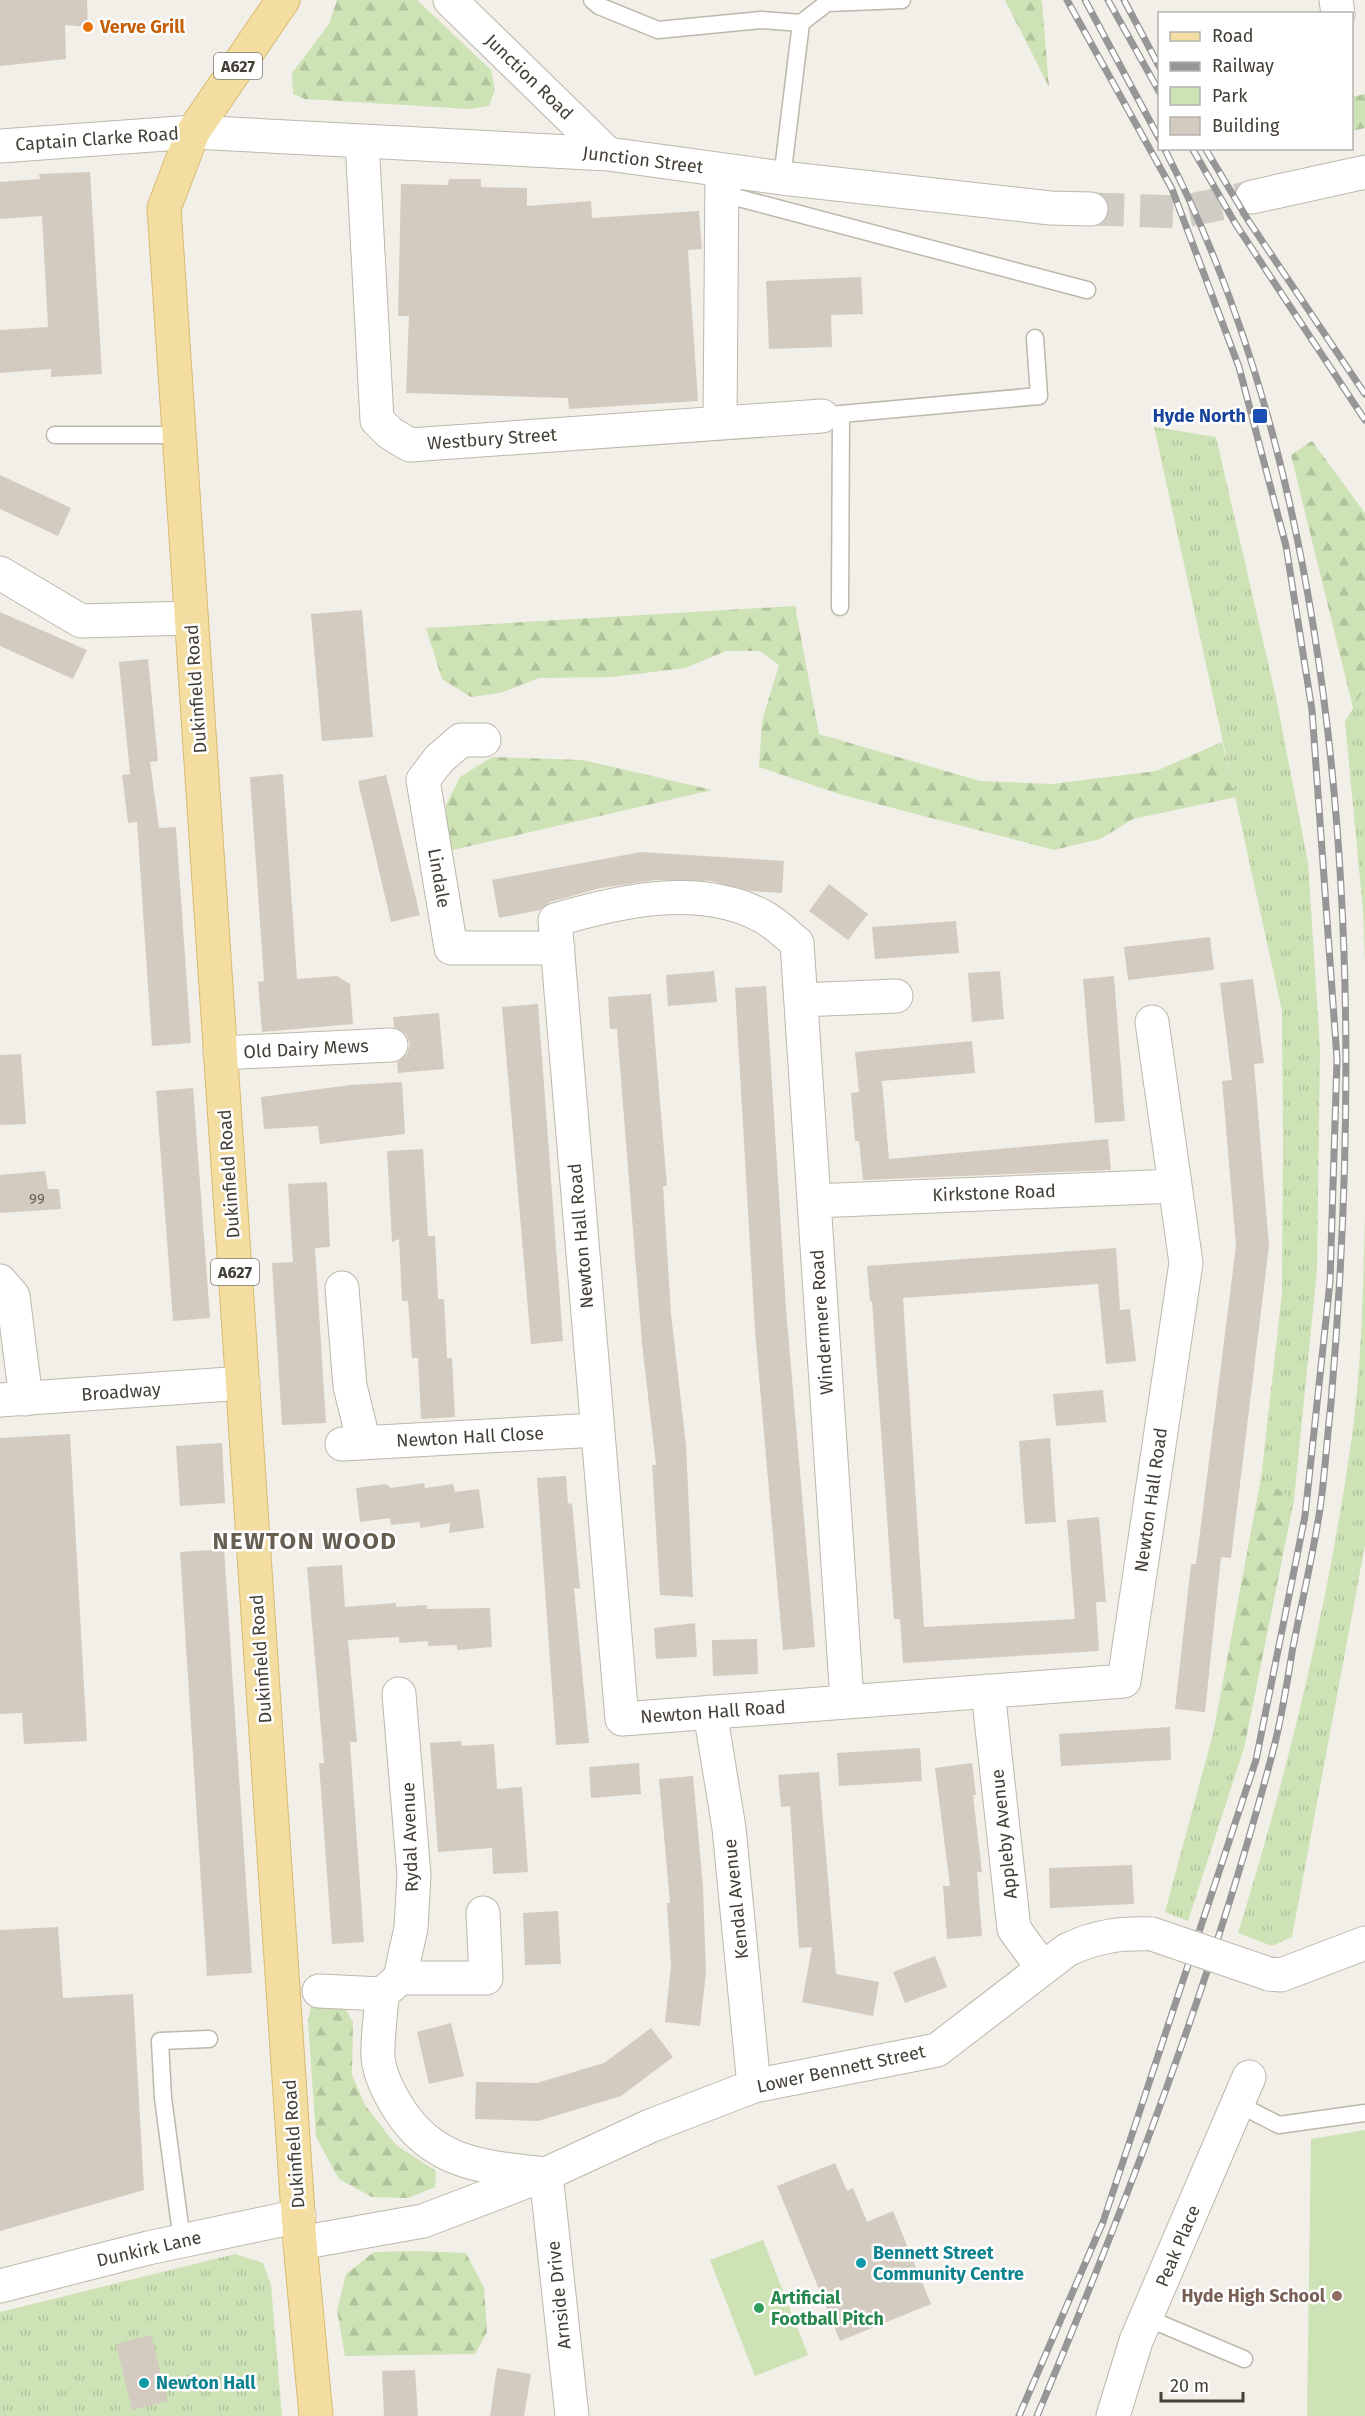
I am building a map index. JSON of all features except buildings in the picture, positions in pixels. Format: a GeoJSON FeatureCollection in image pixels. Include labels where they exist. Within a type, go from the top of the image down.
{"type":"FeatureCollection","features":[{"type":"Feature","properties":{"kind":"main road","name":"Dukinfield Road"},"geometry":{"type":"LineString","coordinates":[[283,0],[193,132],[164,208],[299,2230],[316,2416]]}},
{"type":"Feature","properties":{"kind":"street","name":"Junction Road"},"geometry":{"type":"LineString","coordinates":[[450,0],[608,154]]}},
{"type":"Feature","properties":{"kind":"street","name":"Junction Street"},"geometry":{"type":"LineString","coordinates":[[193,132],[608,154],[782,178],[1050,208],[1091,209]]}},
{"type":"Feature","properties":{"kind":"street","name":"Captain Clarke Road"},"geometry":{"type":"LineString","coordinates":[[0,146],[193,132]]}},
{"type":"Feature","properties":{"kind":"street","name":"Westbury Street"},"geometry":{"type":"LineString","coordinates":[[363,141],[377,420],[390,434],[410,445],[832,415]]}},
{"type":"Feature","properties":{"kind":"street"},"geometry":{"type":"LineString","coordinates":[[720,423],[722,170]]}},
{"type":"Feature","properties":{"kind":"street"},"geometry":{"type":"LineString","coordinates":[[1252,197],[1365,172]]}},
{"type":"Feature","properties":{"kind":"street"},"geometry":{"type":"LineString","coordinates":[[0,573],[81,621],[191,618]]}},
{"type":"Feature","properties":{"kind":"street","name":"Lindale"},"geometry":{"type":"LineString","coordinates":[[484,741],[461,741],[440,759],[423,780],[451,948],[558,948]]}},
{"type":"Feature","properties":{"kind":"street","name":"Newton Hall Road"},"geometry":{"type":"LineString","coordinates":[[797,944],[762,915],[728,903],[686,899],[627,901],[555,920],[622,1719],[1124,1681],[1186,1263],[1152,1022]]}},
{"type":"Feature","properties":{"kind":"street","name":"Windermere Road"},"geometry":{"type":"LineString","coordinates":[[797,944],[847,1701]]}},
{"type":"Feature","properties":{"kind":"street"},"geometry":{"type":"LineString","coordinates":[[801,1000],[896,996]]}},
{"type":"Feature","properties":{"kind":"street","name":"Old Dairy Mews"},"geometry":{"type":"LineString","coordinates":[[220,1053],[391,1045]]}},
{"type":"Feature","properties":{"kind":"street","name":"Kirkstone Road"},"geometry":{"type":"LineString","coordinates":[[814,1201],[1175,1186]]}},
{"type":"Feature","properties":{"kind":"street"},"geometry":{"type":"LineString","coordinates":[[0,1281],[13,1296],[13,1399]]}},
{"type":"Feature","properties":{"kind":"street","name":"Newton Hall Close"},"geometry":{"type":"LineString","coordinates":[[342,1288],[353,1444],[597,1430]]}},
{"type":"Feature","properties":{"kind":"street","name":"Broadway"},"geometry":{"type":"LineString","coordinates":[[13,1399],[243,1383]]}},
{"type":"Feature","properties":{"kind":"street","name":"Appleby Avenue"},"geometry":{"type":"LineString","coordinates":[[988,1691],[1014,1929],[1042,1967]]}},
{"type":"Feature","properties":{"kind":"street","name":"Rydal Avenue"},"geometry":{"type":"LineString","coordinates":[[391,1986],[411,1928],[414,1875],[399,1694]]}},
{"type":"Feature","properties":{"kind":"street","name":"Kendal Avenue"},"geometry":{"type":"LineString","coordinates":[[710,1712],[729,1828],[754,2086]]}},
{"type":"Feature","properties":{"kind":"street"},"geometry":{"type":"LineString","coordinates":[[319,1991],[486,1978],[483,1913]]}},
{"type":"Feature","properties":{"kind":"street","name":"Lower Bennett Street"},"geometry":{"type":"LineString","coordinates":[[299,2230],[423,2221],[546,2174],[650,2126],[754,2086],[937,2050],[1042,1967],[1088,1940],[1117,1933],[1152,1934],[1269,1974],[1281,1975],[1365,1943]]}},
{"type":"Feature","properties":{"kind":"street"},"geometry":{"type":"LineString","coordinates":[[391,1986],[378,2059],[390,2095],[409,2125],[429,2144],[452,2157],[486,2168],[546,2174]]}},
{"type":"Feature","properties":{"kind":"street","name":"Peak Place"},"geometry":{"type":"LineString","coordinates":[[1113,2416],[1136,2341],[1243,2091]]}},
{"type":"Feature","properties":{"kind":"street","name":"Arnside Drive"},"geometry":{"type":"LineString","coordinates":[[546,2174],[572,2416]]}},
{"type":"Feature","properties":{"kind":"street","name":"Dunkirk Lane"},"geometry":{"type":"LineString","coordinates":[[0,2286],[182,2241],[299,2230]]}},
{"type":"Feature","properties":{"kind":"lane"},"geometry":{"type":"LineString","coordinates":[[592,0],[599,6],[658,30],[761,21],[801,23],[827,3],[902,0]]}},
{"type":"Feature","properties":{"kind":"lane"},"geometry":{"type":"LineString","coordinates":[[782,178],[801,23]]}},
{"type":"Feature","properties":{"kind":"lane"},"geometry":{"type":"LineString","coordinates":[[722,170],[735,197],[1087,290]]}},
{"type":"Feature","properties":{"kind":"lane"},"geometry":{"type":"LineString","coordinates":[[840,607],[832,415],[1039,396],[1035,338]]}},
{"type":"Feature","properties":{"kind":"lane"},"geometry":{"type":"LineString","coordinates":[[55,435],[179,435]]}},
{"type":"Feature","properties":{"kind":"lane"},"geometry":{"type":"LineString","coordinates":[[182,2241],[163,2098],[160,2041],[209,2039]]}},
{"type":"Feature","properties":{"kind":"lane"},"geometry":{"type":"LineString","coordinates":[[1243,2091],[1279,2126],[1365,2112]]}},
{"type":"Feature","properties":{"kind":"lane"},"geometry":{"type":"LineString","coordinates":[[1147,2318],[1244,2359]]}},
{"type":"Feature","properties":{"kind":"green space"},"geometry":{"type":"Polygon","coordinates":[[[337,0],[417,0],[491,70],[495,90],[489,106],[469,109],[305,99],[293,94],[292,73],[329,24],[337,0]]]}},
{"type":"Feature","properties":{"kind":"green space"},"geometry":{"type":"Polygon","coordinates":[[[1005,0],[1041,0],[1049,87],[1005,0]]]}},
{"type":"Feature","properties":{"kind":"green space"},"geometry":{"type":"Polygon","coordinates":[[[1365,94],[1365,128],[1353,131],[1353,97],[1365,94]]]}},
{"type":"Feature","properties":{"kind":"green space"},"geometry":{"type":"Polygon","coordinates":[[[1154,427],[1216,437],[1276,697],[1308,863],[1320,1048],[1317,1270],[1294,1499],[1244,1748],[1188,1921],[1165,1912],[1214,1730],[1261,1479],[1282,1293],[1282,1011],[1154,427]]]}},
{"type":"Feature","properties":{"kind":"green space"},"geometry":{"type":"Polygon","coordinates":[[[1312,441],[1365,513],[1365,687],[1353,708],[1291,455],[1312,441]]]}},
{"type":"Feature","properties":{"kind":"green space"},"geometry":{"type":"Polygon","coordinates":[[[795,606],[819,734],[980,781],[1052,784],[1156,771],[1222,742],[1236,797],[1133,819],[1100,839],[1054,850],[839,794],[759,767],[762,721],[779,665],[760,651],[726,651],[685,668],[613,677],[539,678],[500,693],[471,697],[442,679],[426,628],[795,606]]]}},
{"type":"Feature","properties":{"kind":"green space"},"geometry":{"type":"Polygon","coordinates":[[[1365,687],[1365,964],[1363,910],[1345,722],[1365,687]]]}},
{"type":"Feature","properties":{"kind":"green space"},"geometry":{"type":"Polygon","coordinates":[[[492,757],[583,760],[712,790],[448,851],[446,805],[460,777],[492,757]]]}},
{"type":"Feature","properties":{"kind":"green space"},"geometry":{"type":"Polygon","coordinates":[[[1365,1213],[1365,1545],[1292,1937],[1272,1946],[1238,1933],[1273,1812],[1304,1690],[1341,1505],[1358,1386],[1365,1213]]]}},
{"type":"Feature","properties":{"kind":"green space"},"geometry":{"type":"Polygon","coordinates":[[[1261,1479],[1294,1499],[1244,1748],[1214,1730],[1261,1479]]]}},
{"type":"Feature","properties":{"kind":"green space"},"geometry":{"type":"Polygon","coordinates":[[[313,1998],[342,2003],[353,2022],[352,2075],[365,2105],[396,2145],[436,2171],[435,2187],[408,2198],[372,2197],[339,2179],[316,2137],[308,2021],[313,1998]]]}},
{"type":"Feature","properties":{"kind":"green space","name":"Hyde High School"},"geometry":{"type":"Polygon","coordinates":[[[1365,2130],[1365,2416],[1307,2416],[1311,2139],[1365,2130]]]}},
{"type":"Feature","properties":{"kind":"green space","name":"Artificial Football Pitch"},"geometry":{"type":"Polygon","coordinates":[[[763,2240],[808,2355],[755,2376],[710,2260],[763,2240]]]}},
{"type":"Feature","properties":{"kind":"green space"},"geometry":{"type":"Polygon","coordinates":[[[374,2252],[466,2253],[484,2288],[487,2332],[475,2354],[345,2356],[337,2310],[346,2274],[374,2252]]]}},
{"type":"Feature","properties":{"kind":"green space"},"geometry":{"type":"Polygon","coordinates":[[[235,2254],[263,2263],[271,2285],[282,2416],[0,2416],[0,2312],[235,2254]]]}},
{"type":"Feature","properties":{"kind":"tunnel"},"geometry":{"type":"LineString","coordinates":[[1091,209],[1181,212],[1252,197]]}},
{"type":"Feature","properties":{"kind":"railway"},"geometry":{"type":"LineString","coordinates":[[1019,2416],[1103,2222],[1256,1760],[1305,1516],[1330,1282],[1337,1059],[1312,710],[1286,546],[1239,367],[1172,189],[1067,0]]}},
{"type":"Feature","properties":{"kind":"railway"},"geometry":{"type":"LineString","coordinates":[[1085,0],[1158,136]]}},
{"type":"Feature","properties":{"kind":"railway"},"geometry":{"type":"LineString","coordinates":[[1108,0],[1158,89]]}},
{"type":"Feature","properties":{"kind":"railway"},"geometry":{"type":"LineString","coordinates":[[1124,0],[1158,64]]}},
{"type":"Feature","properties":{"kind":"railway"},"geometry":{"type":"LineString","coordinates":[[1037,2416],[1104,2253],[1167,2088],[1224,1921],[1273,1751],[1320,1509],[1331,1403],[1341,1249],[1346,1089],[1343,926],[1331,762],[1309,600],[1275,442],[1227,291],[1165,150]]}},
{"type":"Feature","properties":{"kind":"railway"},"geometry":{"type":"LineString","coordinates":[[1193,150],[1235,223],[1365,420]]}},
{"type":"Feature","properties":{"kind":"railway"},"geometry":{"type":"LineString","coordinates":[[1206,150],[1248,220],[1365,394]]}},
{"type":"Feature","properties":{"kind":"place","name":"Verve Grill"},"geometry":{"type":"Point","coordinates":[88,27]}},
{"type":"Feature","properties":{"kind":"place","name":"Hyde North"},"geometry":{"type":"Point","coordinates":[1260,416]}},
{"type":"Feature","properties":{"kind":"place","name":"Bennett Street Community Centre"},"geometry":{"type":"Point","coordinates":[861,2263]}},
{"type":"Feature","properties":{"kind":"place","name":"Hyde High School"},"geometry":{"type":"Point","coordinates":[1337,2296]}},
{"type":"Feature","properties":{"kind":"place","name":"Artificial Football Pitch"},"geometry":{"type":"Point","coordinates":[759,2308]}},
{"type":"Feature","properties":{"kind":"place","name":"Newton Hall"},"geometry":{"type":"Point","coordinates":[144,2383]}},
{"type":"Feature","properties":{"kind":"district","name":"NEWTON WOOD"},"geometry":{"type":"Point","coordinates":[305,1541]}}]}
